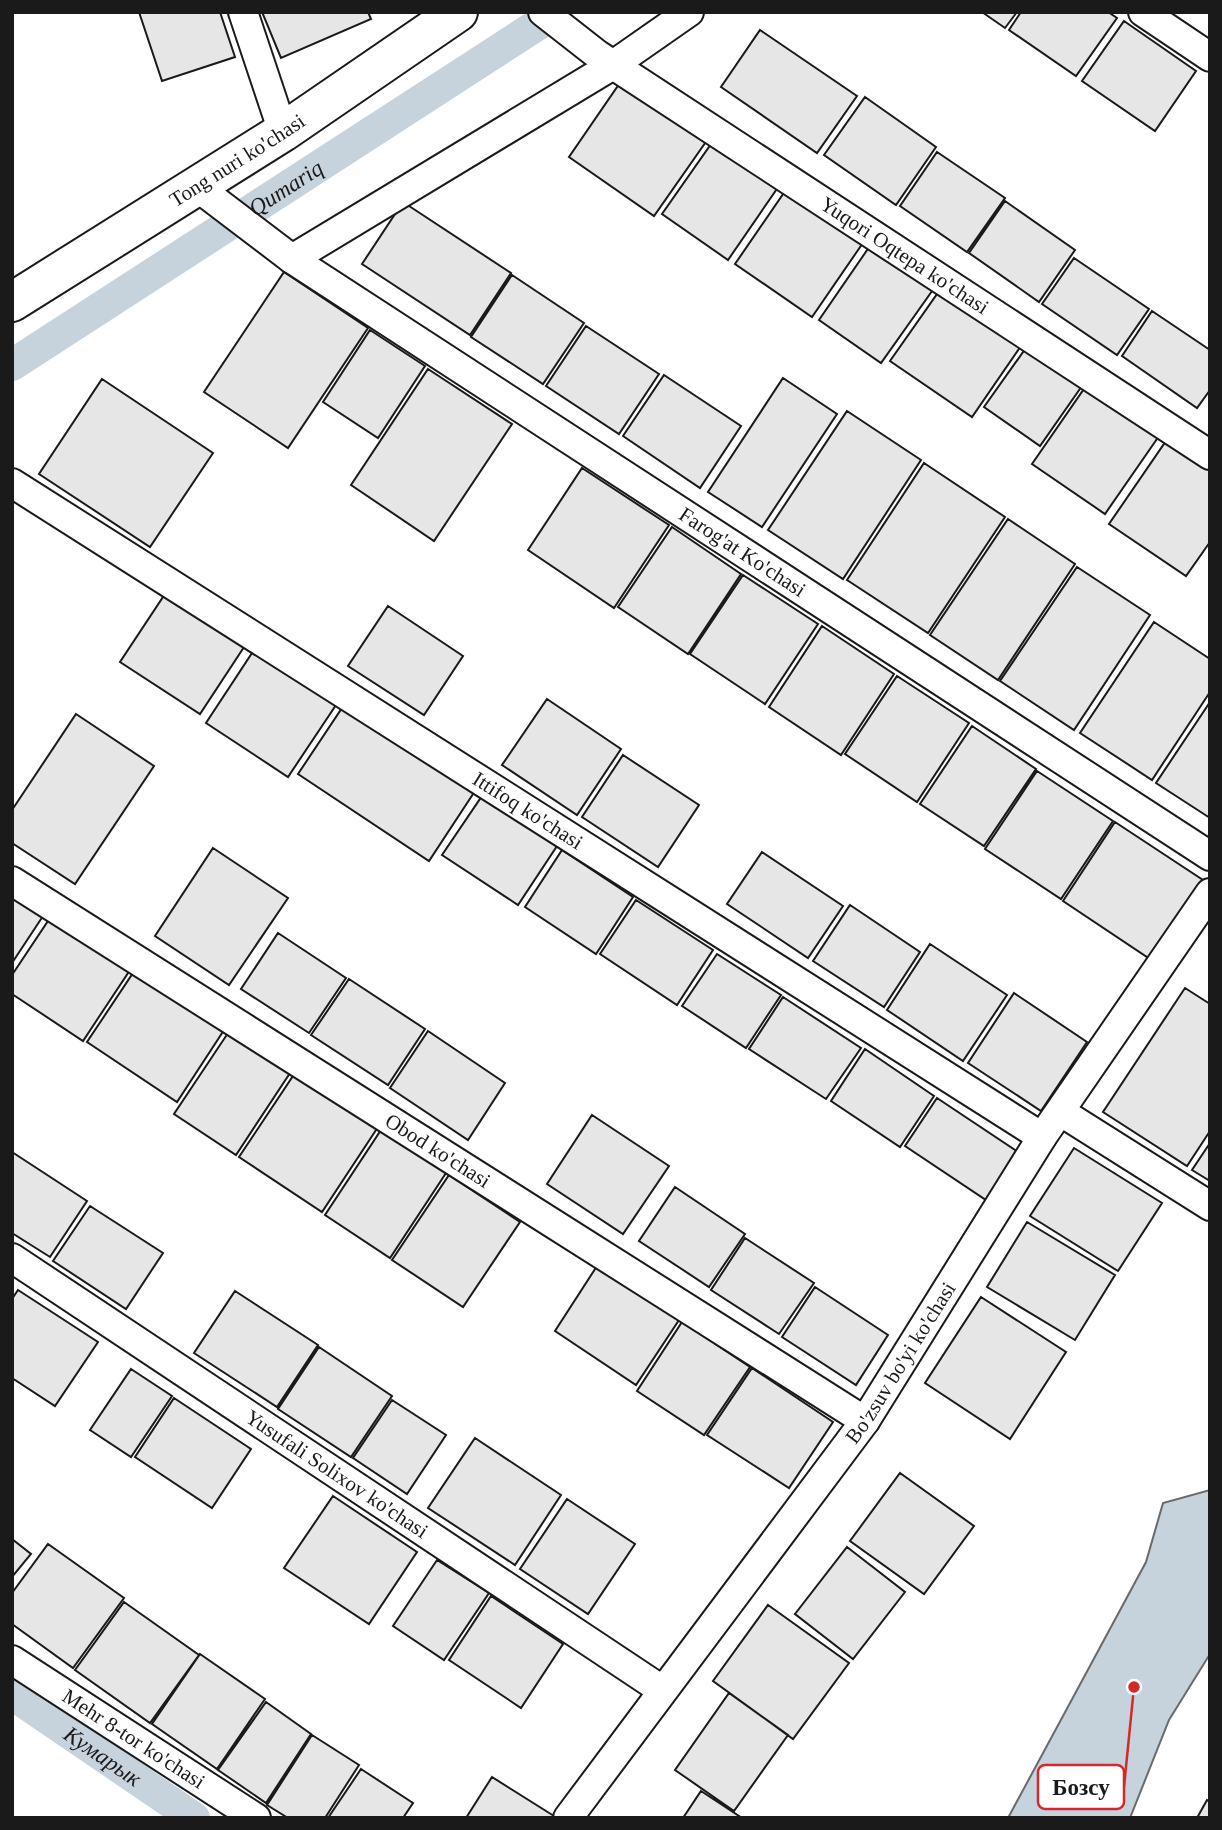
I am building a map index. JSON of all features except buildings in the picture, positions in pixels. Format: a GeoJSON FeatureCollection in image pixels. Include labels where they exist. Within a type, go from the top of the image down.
{"type":"FeatureCollection","features":[{"type":"Feature","properties":{"kind":"street"},"geometry":{"type":"LineString","coordinates":[[243,12],[283,132]]}},
{"type":"Feature","properties":{"kind":"street","name":"Tong nuri ko'chasi"},"geometry":{"type":"LineString","coordinates":[[12,302],[283,132],[458,12]]}},
{"type":"Feature","properties":{"kind":"street","name":"Yuqori Oqtepa ko'chasi"},"geometry":{"type":"LineString","coordinates":[[543,12],[606,60],[1210,455]]}},
{"type":"Feature","properties":{"kind":"street"},"geometry":{"type":"LineString","coordinates":[[285,253],[689,12]]}},
{"type":"Feature","properties":{"kind":"street"},"geometry":{"type":"LineString","coordinates":[[1143,12],[1210,57]]}},
{"type":"Feature","properties":{"kind":"street","name":"Farog'at Ko'chasi"},"geometry":{"type":"LineString","coordinates":[[197,186],[285,253],[1210,856]]}},
{"type":"Feature","properties":{"kind":"street","name":"Ittifoq ko'chasi"},"geometry":{"type":"LineString","coordinates":[[12,483],[1042,1137]]}},
{"type":"Feature","properties":{"kind":"street","name":"Obod ko'chasi"},"geometry":{"type":"LineString","coordinates":[[12,881],[865,1420]]}},
{"type":"Feature","properties":{"kind":"street","name":"Bo'zsuv bo'yi ko'chasi"},"geometry":{"type":"LineString","coordinates":[[568,1818],[865,1420],[1042,1137],[1210,893]]}},
{"type":"Feature","properties":{"kind":"street"},"geometry":{"type":"LineString","coordinates":[[1061,1112],[1210,1206]]}},
{"type":"Feature","properties":{"kind":"street","name":"Yusufali Solixov ko'chasi"},"geometry":{"type":"LineString","coordinates":[[12,1258],[662,1690]]}},
{"type":"Feature","properties":{"kind":"street","name":"Mehr 8-tor ko'chasi"},"geometry":{"type":"LineString","coordinates":[[12,1660],[257,1818]]}},
{"type":"Feature","properties":{"kind":"shaded area"},"geometry":{"type":"Polygon","coordinates":[[[1210,1490],[1210,1654],[1169,1720],[1130,1818],[1008,1818],[1146,1562],[1163,1503],[1210,1490]]]}},
{"type":"Feature","properties":{"kind":"waterway","name":"Qumariq"},"geometry":{"type":"LineString","coordinates":[[12,365],[557,12]]}},
{"type":"Feature","properties":{"kind":"waterway","name":"Кумарык"},"geometry":{"type":"LineString","coordinates":[[12,1694],[194,1818]]}},
{"type":"Feature","properties":{"kind":"place","name":"Бозсу"},"geometry":{"type":"Point","coordinates":[1134,1687]}}]}
